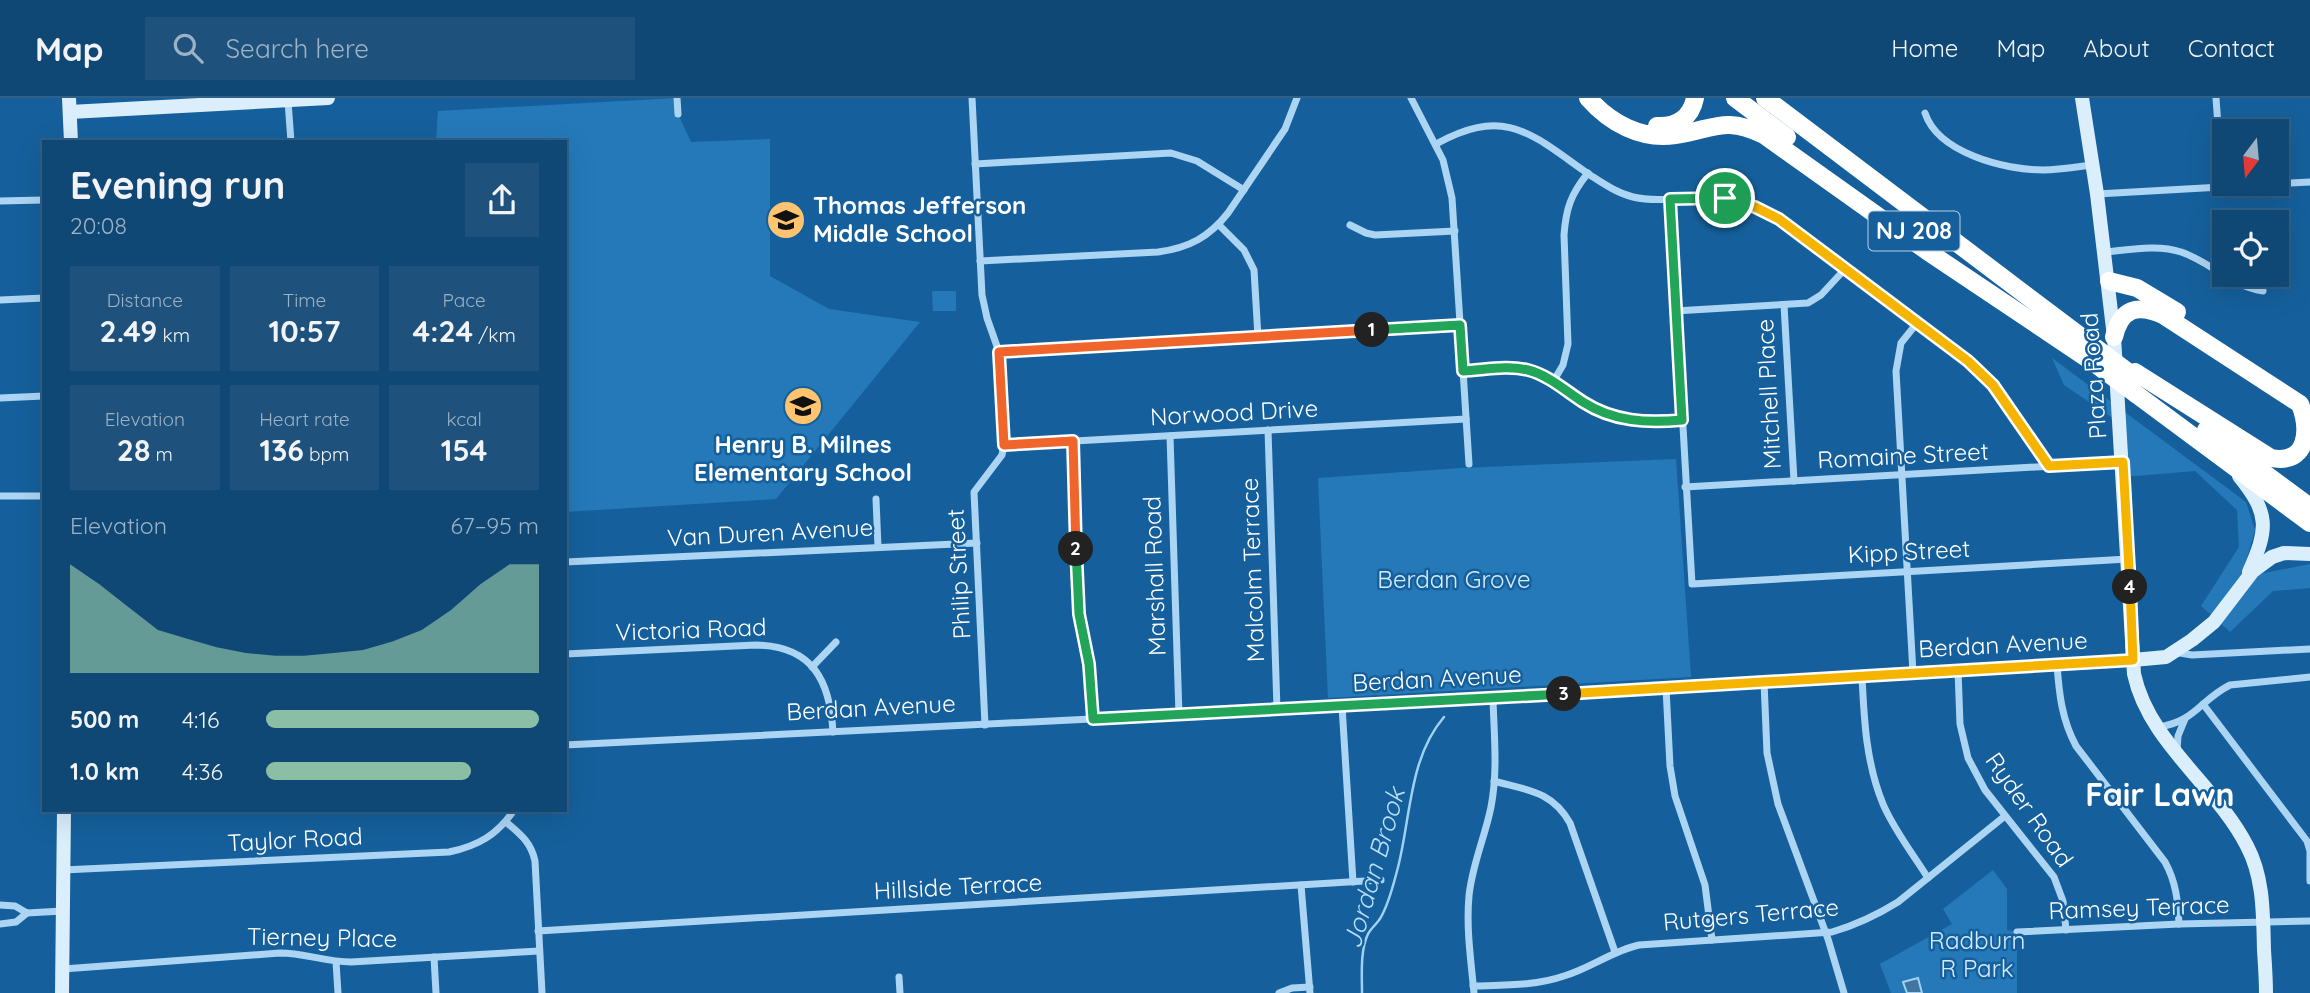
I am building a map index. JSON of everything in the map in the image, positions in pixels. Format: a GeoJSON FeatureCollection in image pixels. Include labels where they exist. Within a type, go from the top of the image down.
{"type":"FeatureCollection","features":[{"type":"Feature","properties":{"kind":"highway"},"geometry":{"type":"LineString","coordinates":[[1588,98],[1615,122],[1650,135],[1673,135],[1731,124],[1764,135],[1927,251],[2093,354]]}},
{"type":"Feature","properties":{"kind":"highway"},"geometry":{"type":"LineString","coordinates":[[1601,98],[1630,118],[1641,123],[1662,126],[1684,119],[1695,98]]}},
{"type":"Feature","properties":{"kind":"highway","name":"NJ 208"},"geometry":{"type":"LineString","coordinates":[[1735,98],[2093,354],[2136,381],[2310,508]]}},
{"type":"Feature","properties":{"kind":"highway","name":"NJ 208"},"geometry":{"type":"LineString","coordinates":[[1765,98],[2093,354]]}},
{"type":"Feature","properties":{"kind":"highway"},"geometry":{"type":"LineString","coordinates":[[2109,281],[2145,292],[2297,390],[2310,402]]}},
{"type":"Feature","properties":{"kind":"highway"},"geometry":{"type":"LineString","coordinates":[[2114,337],[2119,322],[2131,311],[2145,308],[2163,315],[2300,404],[2308,420],[2306,444],[2295,456],[2279,460],[2271,458],[2136,381]]}},
{"type":"Feature","properties":{"kind":"highway","name":"NJ 208"},"geometry":{"type":"LineString","coordinates":[[2136,381],[2225,460],[2310,523]]}},
{"type":"Feature","properties":{"kind":"street"},"geometry":{"type":"LineString","coordinates":[[71,140],[69,105],[327,98]]}},
{"type":"Feature","properties":{"kind":"street"},"geometry":{"type":"LineString","coordinates":[[677,98],[678,114]]}},
{"type":"Feature","properties":{"kind":"street"},"geometry":{"type":"LineString","coordinates":[[972,98],[984,306],[999,352],[1004,445]]}},
{"type":"Feature","properties":{"kind":"street"},"geometry":{"type":"LineString","coordinates":[[981,261],[1171,250],[1197,242],[1219,225],[1244,190],[1285,129],[1297,98]]}},
{"type":"Feature","properties":{"kind":"street"},"geometry":{"type":"LineString","coordinates":[[1411,98],[1436,144],[1449,179],[1455,231],[1469,464]]}},
{"type":"Feature","properties":{"kind":"street","name":"Plaza Road"},"geometry":{"type":"LineString","coordinates":[[2082,98],[2109,281],[2123,462],[2133,660],[2141,696],[2157,727],[2235,825],[2248,847],[2260,885],[2266,993]]}},
{"type":"Feature","properties":{"kind":"street"},"geometry":{"type":"LineString","coordinates":[[2217,98],[2218,119]]}},
{"type":"Feature","properties":{"kind":"street"},"geometry":{"type":"LineString","coordinates":[[288,99],[291,140]]}},
{"type":"Feature","properties":{"kind":"street"},"geometry":{"type":"LineString","coordinates":[[1925,113],[1932,129],[1939,135],[1966,152],[1995,163],[2044,170],[2092,165]]}},
{"type":"Feature","properties":{"kind":"street"},"geometry":{"type":"LineString","coordinates":[[1436,144],[1471,128],[1484,125],[1508,127],[1535,137],[1610,187],[1632,197],[1725,198],[1755,207],[1779,219],[1968,361],[1993,385],[2049,466]]}},
{"type":"Feature","properties":{"kind":"street"},"geometry":{"type":"LineString","coordinates":[[975,164],[1171,153],[1197,161],[1244,190]]}},
{"type":"Feature","properties":{"kind":"street"},"geometry":{"type":"LineString","coordinates":[[1553,382],[1563,365],[1568,344],[1565,219],[1575,190],[1588,173]]}},
{"type":"Feature","properties":{"kind":"street"},"geometry":{"type":"LineString","coordinates":[[2097,194],[2310,183]]}},
{"type":"Feature","properties":{"kind":"street"},"geometry":{"type":"LineString","coordinates":[[1670,199],[1685,486]]}},
{"type":"Feature","properties":{"kind":"street"},"geometry":{"type":"LineString","coordinates":[[0,201],[42,200]]}},
{"type":"Feature","properties":{"kind":"street"},"geometry":{"type":"LineString","coordinates":[[1219,225],[1244,250],[1254,271],[1258,337]]}},
{"type":"Feature","properties":{"kind":"street"},"geometry":{"type":"LineString","coordinates":[[1350,225],[1375,235],[1455,231]]}},
{"type":"Feature","properties":{"kind":"street"},"geometry":{"type":"LineString","coordinates":[[2105,252],[2172,249],[2193,257],[2239,285],[2263,291]]}},
{"type":"Feature","properties":{"kind":"street"},"geometry":{"type":"LineString","coordinates":[[1675,311],[1800,304],[1815,300],[1845,269]]}},
{"type":"Feature","properties":{"kind":"street"},"geometry":{"type":"LineString","coordinates":[[0,300],[42,298]]}},
{"type":"Feature","properties":{"kind":"street","name":"Mitchell Place"},"geometry":{"type":"LineString","coordinates":[[1784,306],[1794,481]]}},
{"type":"Feature","properties":{"kind":"street"},"geometry":{"type":"LineString","coordinates":[[1913,673],[1896,361],[1900,343],[1917,323]]}},
{"type":"Feature","properties":{"kind":"street"},"geometry":{"type":"LineString","coordinates":[[999,352],[1460,325]]}},
{"type":"Feature","properties":{"kind":"street"},"geometry":{"type":"LineString","coordinates":[[1463,371],[1530,371],[1553,382],[1586,404],[1613,416],[1639,422],[1682,420]]}},
{"type":"Feature","properties":{"kind":"street"},"geometry":{"type":"LineString","coordinates":[[0,398],[42,396]]}},
{"type":"Feature","properties":{"kind":"street","name":"Norwood Drive"},"geometry":{"type":"LineString","coordinates":[[1004,445],[1466,419]]}},
{"type":"Feature","properties":{"kind":"street","name":"Malcolm Terrace"},"geometry":{"type":"LineString","coordinates":[[1268,430],[1277,709]]}},
{"type":"Feature","properties":{"kind":"street","name":"Marshall Road"},"geometry":{"type":"LineString","coordinates":[[1170,436],[1179,715]]}},
{"type":"Feature","properties":{"kind":"street"},"geometry":{"type":"LineString","coordinates":[[1073,441],[1078,603],[1089,664],[1093,719]]}},
{"type":"Feature","properties":{"kind":"street","name":"Philip Street"},"geometry":{"type":"LineString","coordinates":[[985,725],[974,492],[1002,455],[1004,445]]}},
{"type":"Feature","properties":{"kind":"street"},"geometry":{"type":"LineString","coordinates":[[2225,460],[2257,499],[2263,518],[2262,538],[2244,583]]}},
{"type":"Feature","properties":{"kind":"street","name":"Romaine Street"},"geometry":{"type":"LineString","coordinates":[[1685,486],[2123,462]]}},
{"type":"Feature","properties":{"kind":"street","name":"Kipp Street"},"geometry":{"type":"LineString","coordinates":[[1685,486],[1692,584],[2129,559]]}},
{"type":"Feature","properties":{"kind":"street"},"geometry":{"type":"LineString","coordinates":[[0,496],[42,496]]}},
{"type":"Feature","properties":{"kind":"street"},"geometry":{"type":"LineString","coordinates":[[876,499],[878,547]]}},
{"type":"Feature","properties":{"kind":"street","name":"Van Duren Avenue"},"geometry":{"type":"LineString","coordinates":[[567,562],[976,543]]}},
{"type":"Feature","properties":{"kind":"street"},"geometry":{"type":"LineString","coordinates":[[2174,652],[2214,622],[2262,564],[2284,553],[2310,554]]}},
{"type":"Feature","properties":{"kind":"street"},"geometry":{"type":"LineString","coordinates":[[812,667],[836,642]]}},
{"type":"Feature","properties":{"kind":"street","name":"Victoria Road"},"geometry":{"type":"LineString","coordinates":[[567,654],[769,645],[792,653],[820,676],[830,697],[833,732]]}},
{"type":"Feature","properties":{"kind":"street","name":"Berdan Avenue"},"geometry":{"type":"LineString","coordinates":[[567,745],[1493,699],[2153,659],[2174,652],[2192,654],[2310,649]]}},
{"type":"Feature","properties":{"kind":"street"},"geometry":{"type":"LineString","coordinates":[[2057,664],[2063,717],[2068,731],[2076,746],[2165,862],[2177,895],[2179,923]]}},
{"type":"Feature","properties":{"kind":"street","name":"Ryder Road"},"geometry":{"type":"LineString","coordinates":[[1958,670],[1960,724],[1968,758],[1985,790],[2054,877],[2063,901],[2066,930]]}},
{"type":"Feature","properties":{"kind":"street"},"geometry":{"type":"LineString","coordinates":[[1862,676],[1866,739],[1876,786],[1897,831],[1928,878]]}},
{"type":"Feature","properties":{"kind":"street"},"geometry":{"type":"LineString","coordinates":[[2157,727],[2185,719],[2222,689],[2238,683],[2310,677]]}},
{"type":"Feature","properties":{"kind":"street"},"geometry":{"type":"LineString","coordinates":[[1764,682],[1767,753],[1778,804],[1825,932],[1844,993]]}},
{"type":"Feature","properties":{"kind":"street"},"geometry":{"type":"LineString","coordinates":[[1666,688],[1670,766],[1675,796],[1705,885],[1712,940]]}},
{"type":"Feature","properties":{"kind":"street"},"geometry":{"type":"LineString","coordinates":[[1473,990],[1469,898],[1471,878],[1491,810],[1496,752],[1493,699]]}},
{"type":"Feature","properties":{"kind":"street"},"geometry":{"type":"LineString","coordinates":[[2203,704],[2307,841],[2310,881]]}},
{"type":"Feature","properties":{"kind":"street"},"geometry":{"type":"LineString","coordinates":[[1342,706],[1353,882]]}},
{"type":"Feature","properties":{"kind":"street"},"geometry":{"type":"LineString","coordinates":[[2177,751],[2178,736],[2185,719]]}},
{"type":"Feature","properties":{"kind":"street"},"geometry":{"type":"LineString","coordinates":[[1494,782],[1539,793],[1557,804],[1564,813],[1570,823],[1615,952]]}},
{"type":"Feature","properties":{"kind":"street"},"geometry":{"type":"LineString","coordinates":[[62,993],[64,812]]}},
{"type":"Feature","properties":{"kind":"street","name":"Taylor Road"},"geometry":{"type":"LineString","coordinates":[[63,870],[449,852],[481,842],[513,812]]}},
{"type":"Feature","properties":{"kind":"street","name":"Rutgers Terrace"},"geometry":{"type":"LineString","coordinates":[[1473,990],[1553,980],[1615,952],[1639,945],[1825,932],[1846,928],[1881,913],[2005,816]]}},
{"type":"Feature","properties":{"kind":"street"},"geometry":{"type":"LineString","coordinates":[[506,821],[524,837],[535,861],[542,993]]}},
{"type":"Feature","properties":{"kind":"street","name":"Hillside Terrace"},"geometry":{"type":"LineString","coordinates":[[538,931],[1381,880]]}},
{"type":"Feature","properties":{"kind":"street"},"geometry":{"type":"LineString","coordinates":[[1279,993],[1292,988],[1310,990],[1301,885]]}},
{"type":"Feature","properties":{"kind":"street"},"geometry":{"type":"LineString","coordinates":[[0,905],[10,905],[27,912],[63,911]]}},
{"type":"Feature","properties":{"kind":"street"},"geometry":{"type":"LineString","coordinates":[[0,924],[16,922],[27,912]]}},
{"type":"Feature","properties":{"kind":"street","name":"Ramsey Terrace"},"geometry":{"type":"LineString","coordinates":[[2017,932],[2179,923],[2310,921]]}},
{"type":"Feature","properties":{"kind":"street","name":"Tierney Place"},"geometry":{"type":"LineString","coordinates":[[62,969],[280,953],[308,955],[336,962],[540,951]]}},
{"type":"Feature","properties":{"kind":"street"},"geometry":{"type":"LineString","coordinates":[[434,957],[436,993]]}},
{"type":"Feature","properties":{"kind":"street"},"geometry":{"type":"LineString","coordinates":[[336,962],[338,993]]}},
{"type":"Feature","properties":{"kind":"street"},"geometry":{"type":"LineString","coordinates":[[899,977],[900,993]]}},
{"type":"Feature","properties":{"kind":"green space"},"geometry":{"type":"Polygon","coordinates":[[[677,98],[678,114],[691,142],[770,139],[770,276],[829,309],[920,322],[776,499],[567,512],[567,140],[436,140],[438,111],[677,98]]]}},
{"type":"Feature","properties":{"kind":"green space"},"geometry":{"type":"Polygon","coordinates":[[[932,291],[956,291],[956,311],[933,311],[932,291]]]}},
{"type":"Feature","properties":{"kind":"green space"},"geometry":{"type":"Polygon","coordinates":[[[2052,358],[2246,502],[2255,530],[2245,565],[2259,574],[2310,564],[2310,588],[2273,591],[2230,632],[2201,606],[2239,547],[2237,510],[2195,471],[2124,477],[2120,423],[2064,385],[2052,358]]]}},
{"type":"Feature","properties":{"kind":"green space","name":"Berdan Grove"},"geometry":{"type":"Polygon","coordinates":[[[1676,459],[1691,677],[1328,698],[1318,478],[1461,468],[1676,459]]]}},
{"type":"Feature","properties":{"kind":"green space","name":"Radburn R Park"},"geometry":{"type":"Polygon","coordinates":[[[1993,870],[2007,889],[2007,930],[2017,932],[2017,993],[1891,993],[1880,964],[1952,924],[1943,909],[1993,870]]]}},
{"type":"Feature","properties":{"kind":"shaded area"},"geometry":{"type":"Polygon","coordinates":[[[1918,978],[1922,993],[1907,993],[1903,982],[1918,978]]]}},
{"type":"Feature","properties":{"kind":"waterway","name":"Jordan Brook"},"geometry":{"type":"LineString","coordinates":[[1362,993],[1365,940],[1389,900],[1402,851],[1417,771],[1423,752],[1444,717]]}},
{"type":"Feature","properties":{"kind":"place","name":"Thomas Jefferson Middle School"},"geometry":{"type":"Point","coordinates":[786,220]}},
{"type":"Feature","properties":{"kind":"place","name":"Henry B. Milnes Elementary School"},"geometry":{"type":"Point","coordinates":[803,406]}},
{"type":"Feature","properties":{"kind":"district","name":"Fair Lawn"},"geometry":{"type":"Point","coordinates":[2160,795]}},
{"type":"Feature","properties":{"kind":"route"},"geometry":{"type":"LineString","coordinates":[[1725,198],[1740,201],[1779,219],[1968,361],[1993,385],[2049,466],[2123,462],[2133,660],[1493,699],[1093,719],[1091,678],[1078,603],[1073,441],[1004,445],[999,352],[1460,325],[1463,371],[1530,371],[1542,375],[1599,411],[1625,420],[1682,420],[1670,199],[1725,198]]}}]}
